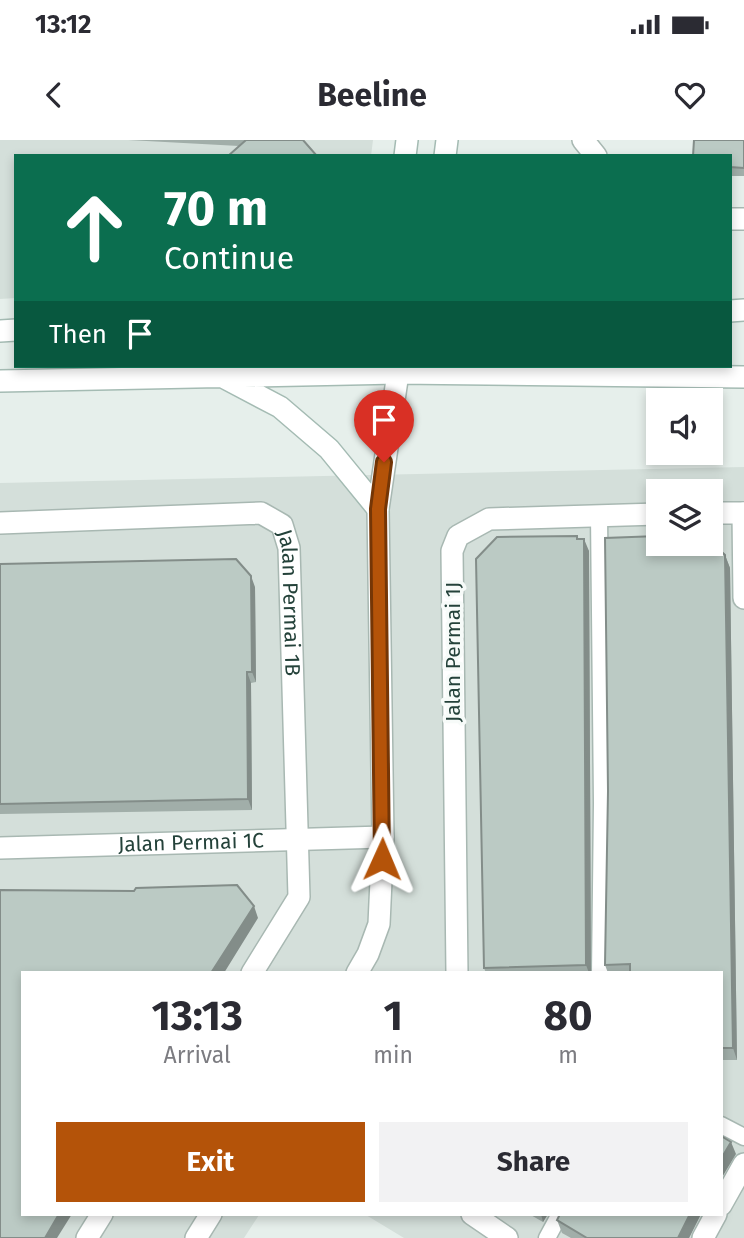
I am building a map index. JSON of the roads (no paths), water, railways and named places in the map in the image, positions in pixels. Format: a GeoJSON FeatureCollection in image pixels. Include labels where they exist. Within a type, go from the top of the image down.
{"type":"FeatureCollection","features":[{"type":"Feature","properties":{"kind":"street"},"geometry":{"type":"LineString","coordinates":[[583,140],[594,154]]}},
{"type":"Feature","properties":{"kind":"street"},"geometry":{"type":"LineString","coordinates":[[358,971],[368,954],[379,924],[383,838],[378,509],[399,368]]}},
{"type":"Feature","properties":{"kind":"street"},"geometry":{"type":"LineString","coordinates":[[0,381],[399,368],[744,377]]}},
{"type":"Feature","properties":{"kind":"street"},"geometry":{"type":"LineString","coordinates":[[219,375],[280,407],[329,449],[378,509]]}},
{"type":"Feature","properties":{"kind":"street","name":"Jalan Permai 1B"},"geometry":{"type":"LineString","coordinates":[[0,523],[261,513],[282,525],[289,548],[299,897],[253,971]]}},
{"type":"Feature","properties":{"kind":"street"},"geometry":{"type":"LineString","coordinates":[[723,513],[743,513],[744,598]]}},
{"type":"Feature","properties":{"kind":"street","name":"Jalan Permai 1J"},"geometry":{"type":"LineString","coordinates":[[457,971],[452,551],[458,536],[489,519],[646,514]]}},
{"type":"Feature","properties":{"kind":"street","name":"Jalan Permai 1C"},"geometry":{"type":"LineString","coordinates":[[0,848],[383,838]]}},
{"type":"Feature","properties":{"kind":"street"},"geometry":{"type":"LineString","coordinates":[[723,1201],[744,1164]]}},
{"type":"Feature","properties":{"kind":"street"},"geometry":{"type":"LineString","coordinates":[[88,1238],[101,1216]]}},
{"type":"Feature","properties":{"kind":"street"},"geometry":{"type":"LineString","coordinates":[[196,1238],[210,1216]]}},
{"type":"Feature","properties":{"kind":"street"},"geometry":{"type":"LineString","coordinates":[[475,1216],[508,1238]]}},
{"type":"Feature","properties":{"kind":"street"},"geometry":{"type":"LineString","coordinates":[[702,1238],[715,1216]]}},
{"type":"Feature","properties":{"kind":"lane"},"geometry":{"type":"LineString","coordinates":[[599,514],[602,789],[600,971]]}},
{"type":"Feature","properties":{"kind":"lane"},"geometry":{"type":"LineString","coordinates":[[723,1126],[744,1137]]}},
{"type":"Feature","properties":{"kind":"lane"},"geometry":{"type":"LineString","coordinates":[[547,1238],[559,1216]]}}]}
